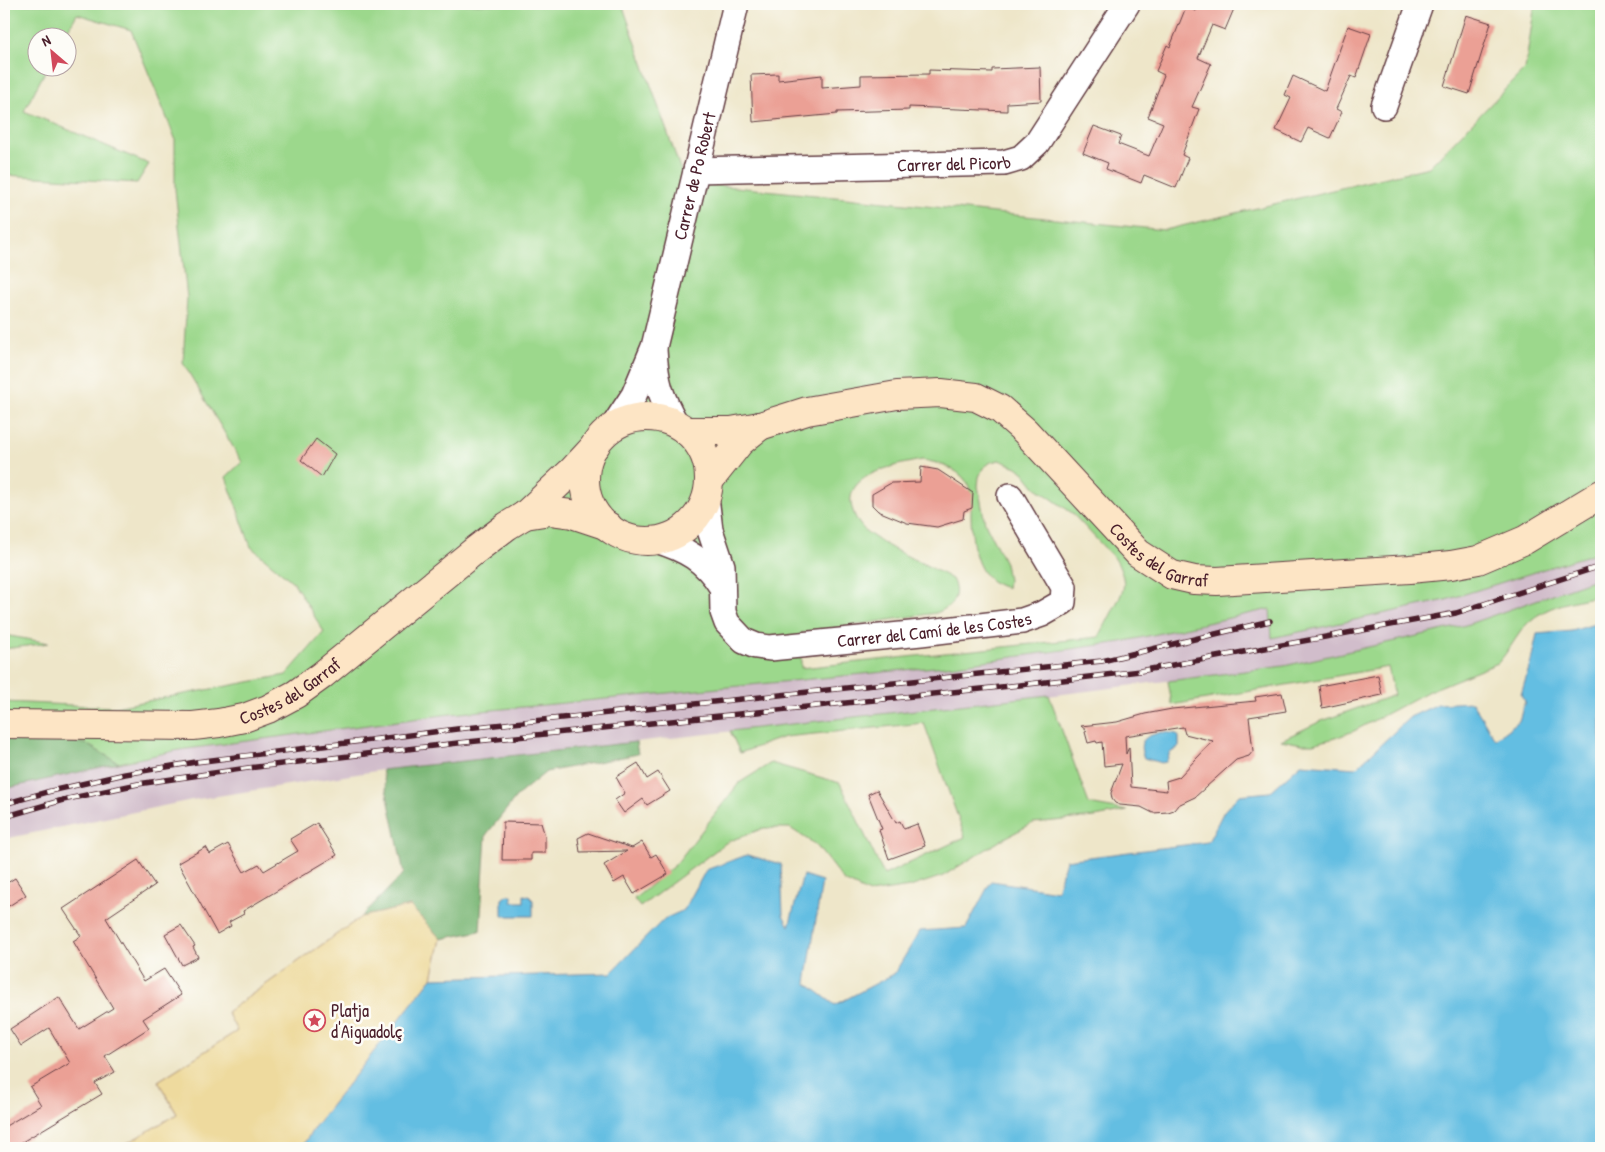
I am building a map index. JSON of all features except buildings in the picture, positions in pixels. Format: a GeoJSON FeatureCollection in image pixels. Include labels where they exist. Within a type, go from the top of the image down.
{"type":"FeatureCollection","features":[{"type":"Feature","properties":{"kind":"main road","name":"Costes del Garraf"},"geometry":{"type":"LineString","coordinates":[[681,428],[731,431],[760,426],[807,411],[897,395],[941,392],[976,397],[1000,409],[1025,431],[1138,553],[1172,575],[1194,580],[1217,581],[1319,573],[1410,569],[1478,560],[1525,540],[1601,494]]}},
{"type":"Feature","properties":{"kind":"main road"},"geometry":{"type":"LineString","coordinates":[[644,417],[661,418],[681,428],[693,437],[707,462],[707,489],[698,513],[687,525],[672,535],[656,540],[630,538],[615,532],[596,513],[588,497],[586,470],[588,461],[604,436],[628,420],[644,417]]}},
{"type":"Feature","properties":{"kind":"main road","name":"Costes del Garraf"},"geometry":{"type":"LineString","coordinates":[[707,489],[740,442],[760,426]]}},
{"type":"Feature","properties":{"kind":"main road","name":"Costes del Garraf"},"geometry":{"type":"LineString","coordinates":[[4,724],[193,726],[244,718],[268,709],[296,694],[321,676],[473,552],[525,515],[574,470],[604,436]]}},
{"type":"Feature","properties":{"kind":"main road","name":"Costes del Garraf"},"geometry":{"type":"LineString","coordinates":[[525,515],[550,511],[572,514],[608,526]]}},
{"type":"Feature","properties":{"kind":"street","name":"Carrer de Po Robert"},"geometry":{"type":"LineString","coordinates":[[604,436],[634,395],[654,347],[736,4]]}},
{"type":"Feature","properties":{"kind":"street","name":"Carrer del Picorb"},"geometry":{"type":"LineString","coordinates":[[696,170],[1004,163],[1022,158],[1037,143],[1127,4]]}},
{"type":"Feature","properties":{"kind":"street"},"geometry":{"type":"LineString","coordinates":[[1384,106],[1420,4]]}},
{"type":"Feature","properties":{"kind":"street","name":"Carrer de Po Robert"},"geometry":{"type":"LineString","coordinates":[[654,347],[656,375],[662,398],[681,428]]}},
{"type":"Feature","properties":{"kind":"street"},"geometry":{"type":"LineString","coordinates":[[707,489],[710,530],[722,566],[722,587]]}},
{"type":"Feature","properties":{"kind":"street","name":"Carrer del Camí de les Costes"},"geometry":{"type":"LineString","coordinates":[[722,587],[723,612],[727,623],[734,632],[744,641],[756,646],[770,648],[1022,621],[1042,614],[1063,602],[1064,587],[1010,496]]}},
{"type":"Feature","properties":{"kind":"street"},"geometry":{"type":"LineString","coordinates":[[656,540],[671,544],[692,554],[713,573],[722,587]]}},
{"type":"Feature","properties":{"kind":"shaded area"},"geometry":{"type":"Polygon","coordinates":[[[1601,551],[1601,577],[1466,625],[1284,666],[1024,699],[382,770],[192,800],[4,839],[4,789],[179,750],[451,714],[956,665],[1121,642],[1270,609],[1272,637],[1570,561],[1601,551]]]}},
{"type":"Feature","properties":{"kind":"green space"},"geometry":{"type":"Polygon","coordinates":[[[4,4],[622,4],[685,182],[1165,230],[1429,167],[1525,69],[1534,10],[1538,4],[1601,4],[1601,551],[1446,600],[1272,638],[1270,609],[1121,642],[956,665],[451,714],[179,750],[119,763],[86,744],[4,734],[4,702],[115,707],[286,675],[324,632],[294,583],[251,547],[226,477],[242,462],[183,363],[187,298],[175,189],[175,138],[131,30],[77,14],[69,28],[28,28],[28,78],[42,78],[24,111],[149,164],[137,183],[4,175],[4,4]],[[922,460],[872,473],[854,488],[851,498],[853,511],[859,523],[870,535],[952,579],[956,591],[953,600],[947,608],[936,613],[801,633],[801,668],[1099,637],[1122,592],[1123,576],[1116,560],[1072,513],[1035,487],[1017,467],[999,460],[991,462],[983,468],[978,486],[985,523],[1005,563],[1008,580],[1007,588],[996,584],[981,569],[974,549],[971,493],[968,485],[962,476],[940,464],[922,460]]]}},
{"type":"Feature","properties":{"kind":"green space"},"geometry":{"type":"Polygon","coordinates":[[[1601,577],[1601,595],[1557,606],[1537,615],[1521,631],[1498,663],[1429,691],[1354,731],[1335,738],[1313,744],[1281,740],[1319,722],[1394,695],[1388,667],[1172,705],[1168,681],[1284,666],[1466,625],[1601,577]]]}},
{"type":"Feature","properties":{"kind":"green space"},"geometry":{"type":"Polygon","coordinates":[[[4,635],[49,643],[4,649],[4,635]]]}},
{"type":"Feature","properties":{"kind":"green space"},"geometry":{"type":"Polygon","coordinates":[[[1049,695],[1089,804],[1127,811],[1095,817],[1033,823],[943,876],[910,887],[869,893],[844,881],[816,845],[790,828],[764,828],[727,842],[640,907],[634,899],[676,864],[739,783],[771,763],[840,783],[884,875],[965,837],[924,723],[784,737],[740,753],[730,731],[1049,695]]]}},
{"type":"Feature","properties":{"kind":"green space"},"geometry":{"type":"Polygon","coordinates":[[[4,734],[28,735],[86,744],[119,763],[4,789],[4,734]]]}},
{"type":"Feature","properties":{"kind":"green space"},"geometry":{"type":"Polygon","coordinates":[[[636,742],[638,754],[546,772],[518,795],[486,835],[480,931],[441,939],[410,906],[361,917],[404,873],[382,770],[636,742]]]}},
{"type":"Feature","properties":{"kind":"sand","name":"Platja d'Aiguadolç"},"geometry":{"type":"Polygon","coordinates":[[[410,906],[441,939],[432,978],[316,1125],[301,1148],[119,1148],[177,1114],[158,1081],[237,1031],[227,1012],[361,917],[410,906]]]}},
{"type":"Feature","properties":{"kind":"water"},"geometry":{"type":"Polygon","coordinates":[[[1601,622],[1601,1148],[301,1148],[316,1125],[432,978],[611,973],[664,919],[684,910],[706,870],[747,855],[781,864],[783,915],[789,926],[803,875],[822,881],[806,983],[835,1005],[894,974],[920,931],[966,928],[991,881],[1057,891],[1066,860],[1208,842],[1224,811],[1239,795],[1270,792],[1301,764],[1356,768],[1410,717],[1438,704],[1472,702],[1495,739],[1519,721],[1525,701],[1521,695],[1537,634],[1572,631],[1601,622]]]}},
{"type":"Feature","properties":{"kind":"water"},"geometry":{"type":"Polygon","coordinates":[[[1162,732],[1177,734],[1179,737],[1179,747],[1170,753],[1166,762],[1161,763],[1144,758],[1141,746],[1144,739],[1162,732]]]}},
{"type":"Feature","properties":{"kind":"water"},"geometry":{"type":"Polygon","coordinates":[[[507,895],[512,895],[512,902],[524,902],[524,895],[529,896],[533,900],[533,916],[502,916],[502,899],[507,895]]]}},
{"type":"Feature","properties":{"kind":"railway"},"geometry":{"type":"LineString","coordinates":[[4,817],[63,800],[138,784],[248,768],[458,743],[1140,671],[1456,613],[1601,566]]}},
{"type":"Feature","properties":{"kind":"railway"},"geometry":{"type":"LineString","coordinates":[[4,804],[125,774],[196,762],[457,729],[1102,661],[1270,621]]}},
{"type":"Feature","properties":{"kind":"place","name":"Platja d'Aiguadolç"},"geometry":{"type":"Point","coordinates":[315,1021]}}]}
